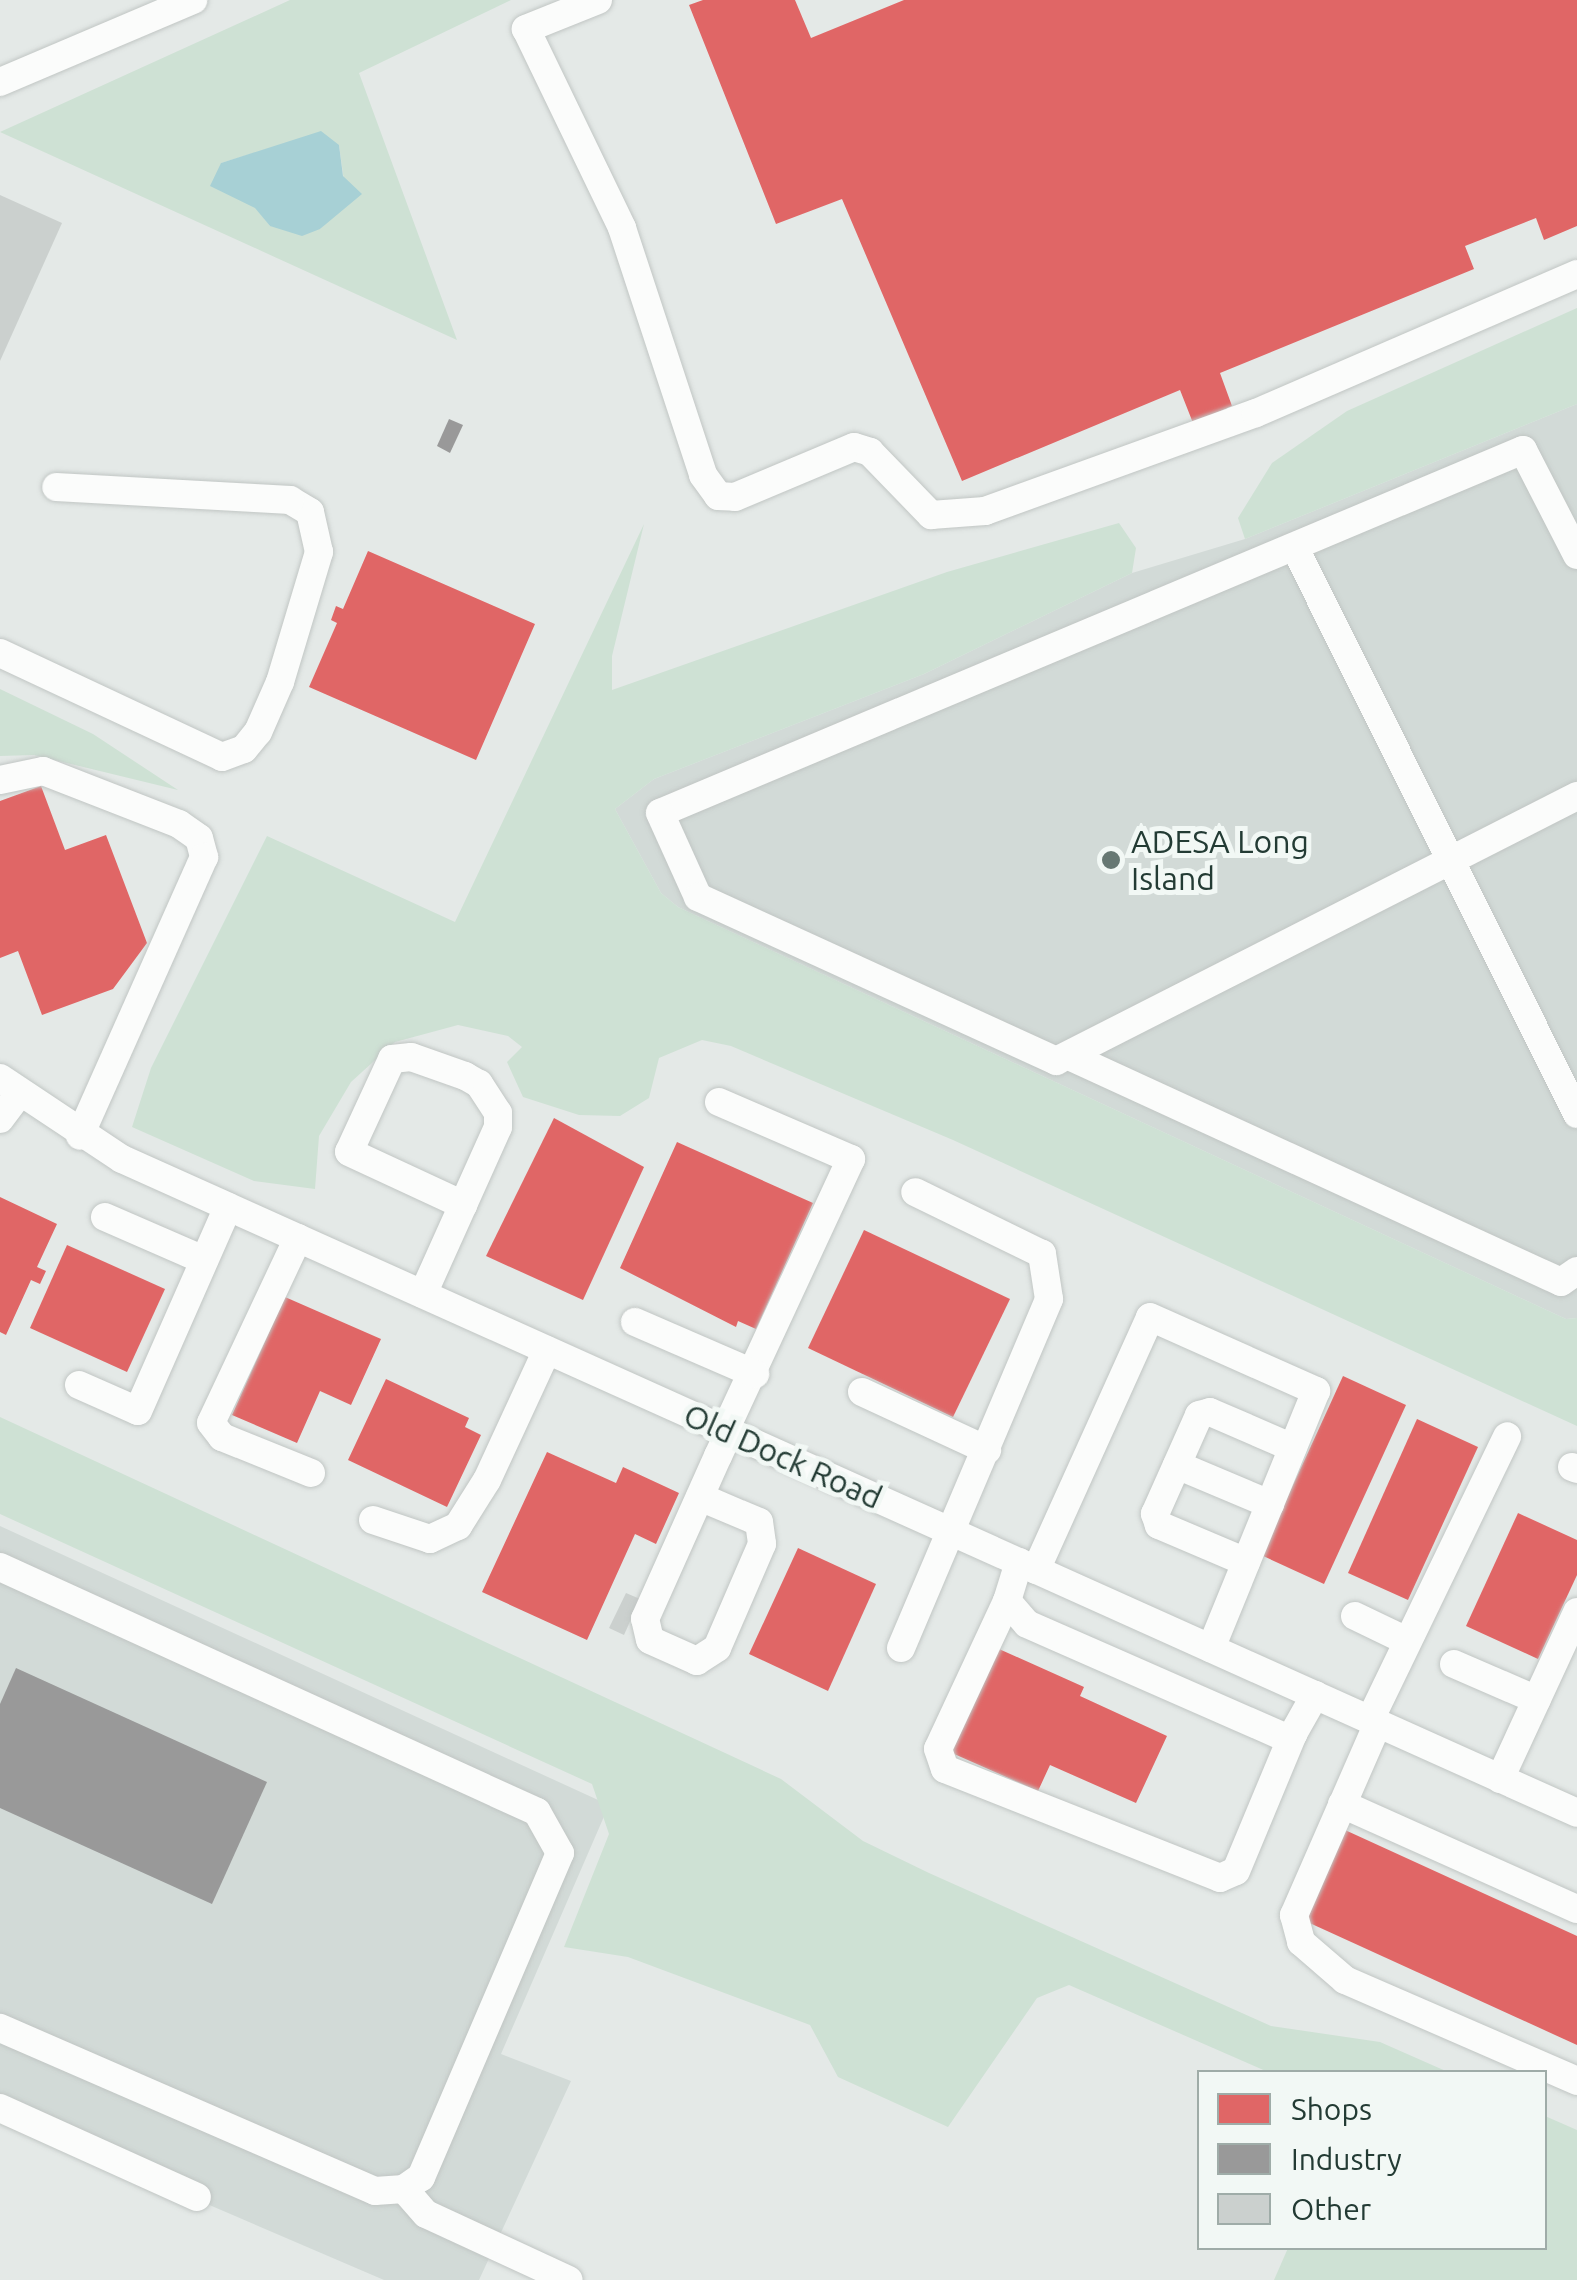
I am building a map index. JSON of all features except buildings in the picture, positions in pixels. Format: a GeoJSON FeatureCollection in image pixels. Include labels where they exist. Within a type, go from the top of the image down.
{"type":"FeatureCollection","features":[{"type":"Feature","properties":{"kind":"street"},"geometry":{"type":"LineString","coordinates":[[0,82],[193,0]]}},
{"type":"Feature","properties":{"kind":"street"},"geometry":{"type":"LineString","coordinates":[[598,0],[526,30],[622,228],[703,475],[718,496],[735,497],[854,448],[870,452],[930,515],[985,512],[1256,413],[1577,274]]}},
{"type":"Feature","properties":{"kind":"street"},"geometry":{"type":"LineString","coordinates":[[1577,554],[1523,450],[1296,550],[660,813],[698,897],[1056,1061],[1577,796]]}},
{"type":"Feature","properties":{"kind":"street"},"geometry":{"type":"LineString","coordinates":[[0,653],[222,757],[244,750],[258,732],[280,682],[319,552],[310,512],[290,500],[56,487]]}},
{"type":"Feature","properties":{"kind":"street"},"geometry":{"type":"LineString","coordinates":[[1296,550],[1577,1114]]}},
{"type":"Feature","properties":{"kind":"street"},"geometry":{"type":"LineString","coordinates":[[0,780],[43,772],[179,824],[199,838],[204,857],[80,1136]]}},
{"type":"Feature","properties":{"kind":"street"},"geometry":{"type":"LineString","coordinates":[[1069,1056],[1561,1282],[1577,1271]]}},
{"type":"Feature","properties":{"kind":"street"},"geometry":{"type":"LineString","coordinates":[[423,1294],[463,1206],[498,1127],[492,1102],[465,1076],[411,1057],[392,1059],[350,1146],[351,1156],[463,1206]]}},
{"type":"Feature","properties":{"kind":"street"},"geometry":{"type":"LineString","coordinates":[[0,1119],[9,1087]]}},
{"type":"Feature","properties":{"kind":"street","name":"Old Dock Road"},"geometry":{"type":"LineString","coordinates":[[9,1087],[80,1136],[228,1206],[1577,1813]]}},
{"type":"Feature","properties":{"kind":"street"},"geometry":{"type":"LineString","coordinates":[[700,1497],[759,1522],[762,1544],[717,1648],[697,1661],[650,1640],[645,1620],[851,1159],[719,1102]]}},
{"type":"Feature","properties":{"kind":"street"},"geometry":{"type":"LineString","coordinates":[[901,1648],[1050,1298],[1042,1254],[915,1192]]}},
{"type":"Feature","properties":{"kind":"street"},"geometry":{"type":"LineString","coordinates":[[80,1385],[138,1410],[228,1206]]}},
{"type":"Feature","properties":{"kind":"street"},"geometry":{"type":"LineString","coordinates":[[105,1217],[204,1260]]}},
{"type":"Feature","properties":{"kind":"street"},"geometry":{"type":"LineString","coordinates":[[298,1238],[211,1423],[222,1437],[311,1473]]}},
{"type":"Feature","properties":{"kind":"street"},"geometry":{"type":"LineString","coordinates":[[1211,1648],[1316,1391],[1150,1317],[1028,1566],[1007,1601],[938,1750],[945,1769],[1220,1878],[1236,1871],[1293,1734],[1315,1695]]}},
{"type":"Feature","properties":{"kind":"street"},"geometry":{"type":"LineString","coordinates":[[635,1322],[755,1374]]}},
{"type":"Feature","properties":{"kind":"street"},"geometry":{"type":"LineString","coordinates":[[372,1520],[430,1540],[458,1526],[487,1480],[546,1350]]}},
{"type":"Feature","properties":{"kind":"street"},"geometry":{"type":"LineString","coordinates":[[862,1392],[987,1450]]}},
{"type":"Feature","properties":{"kind":"street"},"geometry":{"type":"LineString","coordinates":[[1246,1562],[1160,1525],[1155,1514],[1199,1414],[1210,1412],[1293,1448]]}},
{"type":"Feature","properties":{"kind":"street"},"geometry":{"type":"LineString","coordinates":[[1508,1436],[1407,1641],[1294,1915],[1300,1942],[1345,1980],[1577,2081]]}},
{"type":"Feature","properties":{"kind":"street"},"geometry":{"type":"LineString","coordinates":[[1177,1466],[1270,1504]]}},
{"type":"Feature","properties":{"kind":"street"},"geometry":{"type":"LineString","coordinates":[[0,1567],[446,1766],[537,1812],[553,1832],[560,1853],[555,1876],[421,2176],[404,2190],[375,2191],[0,2028]]}},
{"type":"Feature","properties":{"kind":"street"},"geometry":{"type":"LineString","coordinates":[[1007,1601],[1028,1624],[1285,1737],[1293,1734]]}},
{"type":"Feature","properties":{"kind":"street"},"geometry":{"type":"LineString","coordinates":[[1500,1779],[1577,1612]]}},
{"type":"Feature","properties":{"kind":"street"},"geometry":{"type":"LineString","coordinates":[[1355,1616],[1407,1641]]}},
{"type":"Feature","properties":{"kind":"street"},"geometry":{"type":"LineString","coordinates":[[1454,1664],[1536,1700]]}},
{"type":"Feature","properties":{"kind":"street"},"geometry":{"type":"LineString","coordinates":[[1342,1804],[1577,1909]]}},
{"type":"Feature","properties":{"kind":"street"},"geometry":{"type":"LineString","coordinates":[[0,2108],[197,2198]]}},
{"type":"Feature","properties":{"kind":"street"},"geometry":{"type":"LineString","coordinates":[[404,2190],[426,2214],[568,2280]]}},
{"type":"Feature","properties":{"kind":"shaded area","name":"ADESA Long Island"},"geometry":{"type":"Polygon","coordinates":[[[1577,404],[1577,1318],[1566,1319],[678,907],[661,893],[615,809],[654,779],[924,674],[1132,573],[1245,539],[1577,404]]]}},
{"type":"Feature","properties":{"kind":"shaded area"},"geometry":{"type":"Polygon","coordinates":[[[0,1526],[609,1805],[501,2054],[571,2081],[479,2280],[384,2280],[0,2115],[0,1526]]]}},
{"type":"Feature","properties":{"kind":"green space"},"geometry":{"type":"Polygon","coordinates":[[[290,0],[511,0],[359,73],[457,340],[0,132],[290,0]],[[293,141],[221,163],[270,226],[320,229],[347,203],[339,145],[293,141]]]}},
{"type":"Feature","properties":{"kind":"green space"},"geometry":{"type":"Polygon","coordinates":[[[1577,308],[1577,404],[1245,539],[1238,518],[1272,463],[1347,411],[1577,308]]]}},
{"type":"Feature","properties":{"kind":"green space"},"geometry":{"type":"Polygon","coordinates":[[[1119,523],[1136,548],[1132,573],[924,674],[654,779],[615,809],[661,893],[678,907],[1566,1319],[1577,1318],[1577,1426],[953,1140],[731,1046],[702,1040],[659,1058],[649,1098],[620,1116],[579,1115],[523,1097],[507,1062],[522,1047],[508,1036],[458,1025],[395,1042],[351,1082],[319,1136],[315,1189],[254,1181],[132,1127],[151,1068],[267,836],[455,922],[644,524],[612,656],[612,690],[947,572],[1119,523]]]}},
{"type":"Feature","properties":{"kind":"green space"},"geometry":{"type":"Polygon","coordinates":[[[0,689],[93,734],[178,790],[34,755],[0,756],[0,689]]]}},
{"type":"Feature","properties":{"kind":"green space"},"geometry":{"type":"Polygon","coordinates":[[[0,1417],[781,1779],[863,1841],[929,1873],[1271,2026],[1380,2042],[1443,2070],[1263,2070],[1069,1985],[1037,1998],[948,2127],[838,2077],[810,2025],[628,1957],[564,1947],[609,1834],[592,1784],[0,1514],[0,1417]]]}},
{"type":"Feature","properties":{"kind":"green space"},"geometry":{"type":"Polygon","coordinates":[[[1547,2117],[1577,2130],[1577,2280],[1274,2280],[1287,2250],[1547,2250],[1547,2117]]]}},
{"type":"Feature","properties":{"kind":"water"},"geometry":{"type":"Polygon","coordinates":[[[321,131],[339,145],[343,176],[362,194],[320,229],[302,236],[270,226],[255,208],[210,186],[221,163],[321,131]]]}},
{"type":"Feature","properties":{"kind":"place","name":"ADESA Long Island"},"geometry":{"type":"Point","coordinates":[1111,860]}}]}
